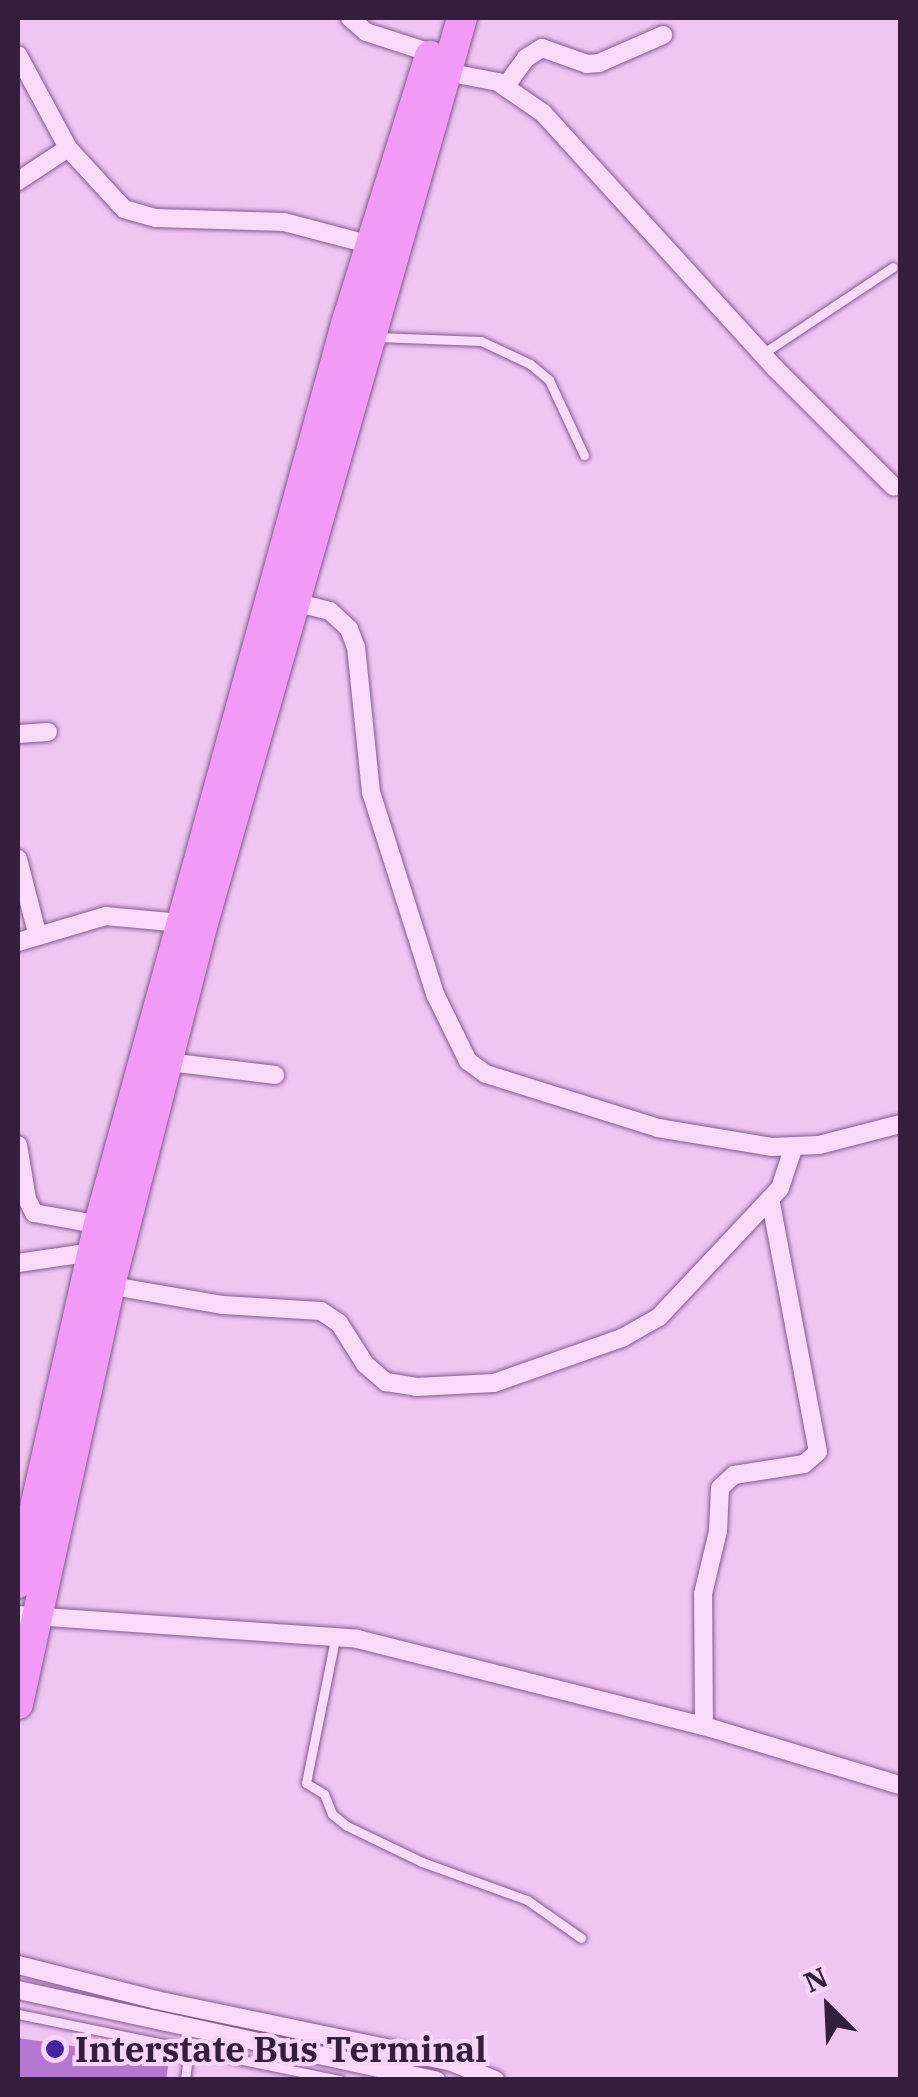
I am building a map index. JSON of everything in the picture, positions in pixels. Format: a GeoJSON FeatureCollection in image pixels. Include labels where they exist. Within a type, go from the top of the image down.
{"type":"FeatureCollection","features":[{"type":"Feature","properties":{"kind":"main road"},"geometry":{"type":"LineString","coordinates":[[439,62],[442,18]]}},
{"type":"Feature","properties":{"kind":"main road"},"geometry":{"type":"LineString","coordinates":[[18,1704],[26,1616],[102,1255],[181,923],[439,62],[462,18]]}},
{"type":"Feature","properties":{"kind":"main road"},"geometry":{"type":"LineString","coordinates":[[19,1567],[102,1255],[168,1062],[294,602],[329,434],[369,337],[383,248]]}},
{"type":"Feature","properties":{"kind":"street"},"geometry":{"type":"LineString","coordinates":[[350,18],[366,32],[505,87],[570,138],[762,354],[894,487]]}},
{"type":"Feature","properties":{"kind":"street"},"geometry":{"type":"LineString","coordinates":[[505,87],[526,58],[542,48],[588,64],[664,35]]}},
{"type":"Feature","properties":{"kind":"street"},"geometry":{"type":"LineString","coordinates":[[18,56],[68,148],[115,200],[138,215],[284,222],[383,248]]}},
{"type":"Feature","properties":{"kind":"street"},"geometry":{"type":"LineString","coordinates":[[18,181],[68,148]]}},
{"type":"Feature","properties":{"kind":"street"},"geometry":{"type":"LineString","coordinates":[[294,602],[330,611],[350,629],[356,647],[370,792],[435,994],[468,1061],[486,1074],[658,1128],[793,1149],[900,1124]]}},
{"type":"Feature","properties":{"kind":"street"},"geometry":{"type":"LineString","coordinates":[[18,734],[48,732]]}},
{"type":"Feature","properties":{"kind":"street"},"geometry":{"type":"LineString","coordinates":[[18,860],[37,933]]}},
{"type":"Feature","properties":{"kind":"street"},"geometry":{"type":"LineString","coordinates":[[18,942],[37,933],[106,916],[181,923]]}},
{"type":"Feature","properties":{"kind":"street"},"geometry":{"type":"LineString","coordinates":[[168,1062],[275,1076]]}},
{"type":"Feature","properties":{"kind":"street"},"geometry":{"type":"LineString","coordinates":[[18,1145],[27,1199],[34,1213],[102,1255],[222,1305],[322,1311],[339,1324],[365,1364],[386,1382],[416,1387],[472,1386],[512,1378],[646,1326],[674,1306],[770,1200],[786,1175],[793,1149]]}},
{"type":"Feature","properties":{"kind":"street"},"geometry":{"type":"LineString","coordinates":[[704,1726],[703,1594],[718,1531],[720,1488],[734,1475],[804,1464],[818,1452],[770,1200]]}},
{"type":"Feature","properties":{"kind":"street"},"geometry":{"type":"LineString","coordinates":[[18,1263],[102,1255]]}},
{"type":"Feature","properties":{"kind":"street"},"geometry":{"type":"LineString","coordinates":[[26,1616],[336,1636],[704,1726],[900,1785]]}},
{"type":"Feature","properties":{"kind":"street"},"geometry":{"type":"LineString","coordinates":[[18,1965],[156,2000],[449,2061],[495,2080]]}},
{"type":"Feature","properties":{"kind":"street"},"geometry":{"type":"LineString","coordinates":[[18,1990],[436,2080]]}},
{"type":"Feature","properties":{"kind":"lane"},"geometry":{"type":"LineString","coordinates":[[762,354],[893,267]]}},
{"type":"Feature","properties":{"kind":"lane"},"geometry":{"type":"LineString","coordinates":[[369,337],[460,338],[500,347],[549,380],[584,455]]}},
{"type":"Feature","properties":{"kind":"lane"},"geometry":{"type":"LineString","coordinates":[[336,1636],[306,1782],[324,1794],[332,1814],[347,1826],[422,1862],[527,1900],[581,1938]]}},
{"type":"Feature","properties":{"kind":"lane"},"geometry":{"type":"LineString","coordinates":[[18,2014],[340,2080]]}},
{"type":"Feature","properties":{"kind":"lane"},"geometry":{"type":"LineString","coordinates":[[185,2080],[189,2049]]}},
{"type":"Feature","properties":{"kind":"building","name":"Interstate Bus Terminal"},"geometry":{"type":"Polygon","coordinates":[[[18,2038],[169,2060],[166,2080],[18,2080],[18,2038]]]}},
{"type":"Feature","properties":{"kind":"place","name":"Interstate Bus Terminal"},"geometry":{"type":"Point","coordinates":[55,2049]}}]}
